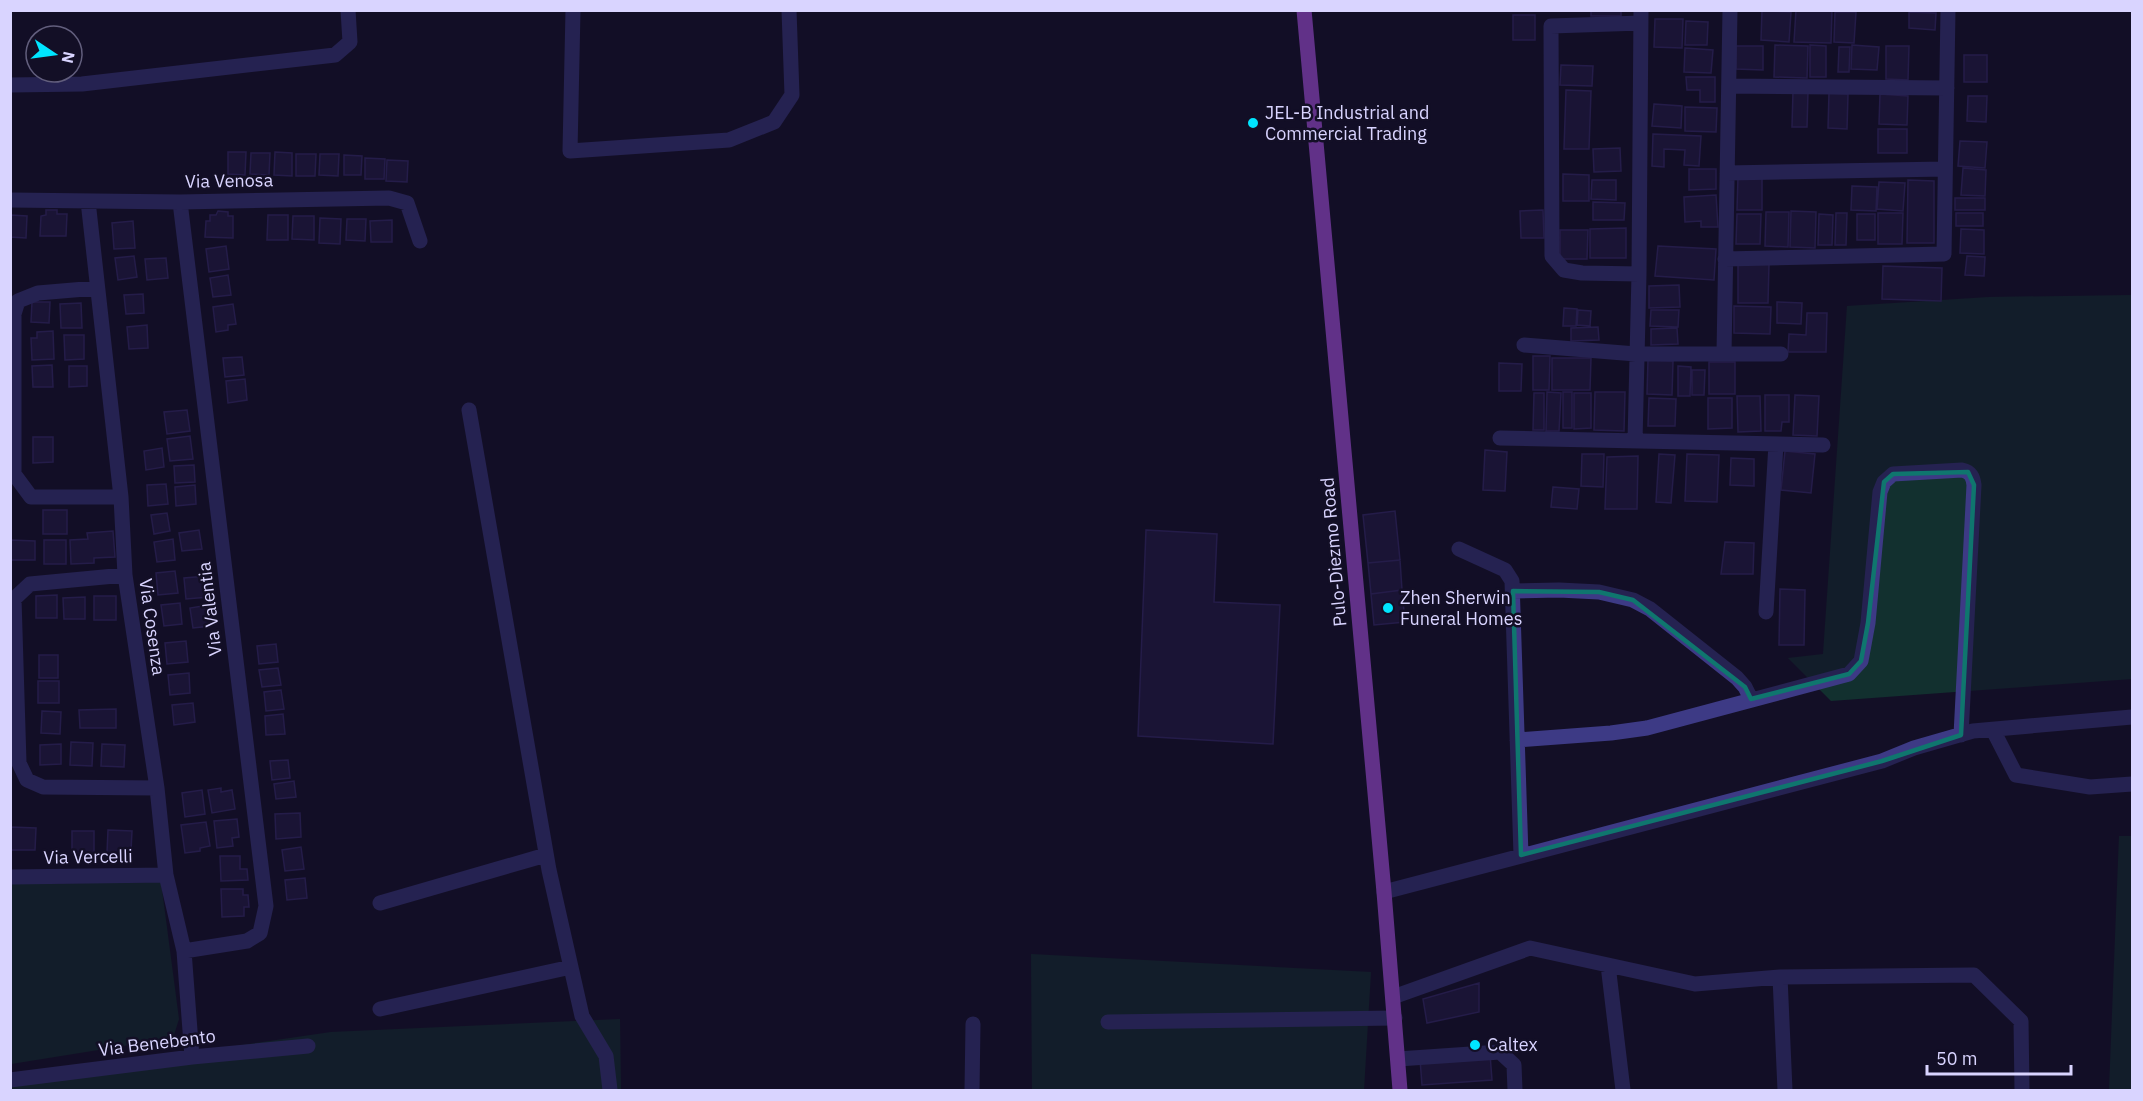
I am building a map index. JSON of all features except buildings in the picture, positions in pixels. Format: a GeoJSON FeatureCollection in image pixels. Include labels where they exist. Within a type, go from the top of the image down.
{"type":"FeatureCollection","features":[{"type":"Feature","properties":{"kind":"main road","name":"Pulo-Diezmo Road"},"geometry":{"type":"LineString","coordinates":[[1304,10],[1400,1090]]}},
{"type":"Feature","properties":{"kind":"street"},"geometry":{"type":"LineString","coordinates":[[10,85],[82,84],[335,55],[350,42],[348,10]]}},
{"type":"Feature","properties":{"kind":"street"},"geometry":{"type":"LineString","coordinates":[[573,10],[570,151],[729,140],[774,122],[792,95],[789,10]]}},
{"type":"Feature","properties":{"kind":"street"},"geometry":{"type":"LineString","coordinates":[[1724,354],[1730,10]]}},
{"type":"Feature","properties":{"kind":"street"},"geometry":{"type":"LineString","coordinates":[[1725,259],[1944,254],[1948,10]]}},
{"type":"Feature","properties":{"kind":"street"},"geometry":{"type":"LineString","coordinates":[[1635,441],[1639,274],[1641,17],[1551,26],[1552,256],[1564,270],[1582,273],[1639,274]]}},
{"type":"Feature","properties":{"kind":"street"},"geometry":{"type":"LineString","coordinates":[[1729,86],[1947,88]]}},
{"type":"Feature","properties":{"kind":"street"},"geometry":{"type":"LineString","coordinates":[[1727,173],[1944,169]]}},
{"type":"Feature","properties":{"kind":"street","name":"Via Venosa"},"geometry":{"type":"LineString","coordinates":[[10,200],[180,202],[389,198],[407,203],[420,241]]}},
{"type":"Feature","properties":{"kind":"street","name":"Via Cosenza"},"geometry":{"type":"LineString","coordinates":[[88,201],[121,496],[125,575],[157,788],[166,875],[184,951],[192,1057]]}},
{"type":"Feature","properties":{"kind":"street","name":"Via Valentia"},"geometry":{"type":"LineString","coordinates":[[180,202],[266,906],[261,933],[247,941],[184,951]]}},
{"type":"Feature","properties":{"kind":"street"},"geometry":{"type":"LineString","coordinates":[[97,288],[38,293],[18,302],[14,314],[14,474],[31,497],[121,496]]}},
{"type":"Feature","properties":{"kind":"street"},"geometry":{"type":"LineString","coordinates":[[1524,345],[1636,354],[1781,354]]}},
{"type":"Feature","properties":{"kind":"street"},"geometry":{"type":"LineString","coordinates":[[470,410],[546,855],[582,1016],[606,1056],[610,1090]]}},
{"type":"Feature","properties":{"kind":"street"},"geometry":{"type":"LineString","coordinates":[[1500,438],[1823,445]]}},
{"type":"Feature","properties":{"kind":"street"},"geometry":{"type":"LineString","coordinates":[[1766,612],[1776,444]]}},
{"type":"Feature","properties":{"kind":"street"},"geometry":{"type":"LineString","coordinates":[[1517,740],[1611,734],[1647,728],[1849,674],[1861,661],[1868,623],[1880,492],[1884,482],[1893,474],[1962,470],[1973,477],[1974,486],[1961,735]]}},
{"type":"Feature","properties":{"kind":"street"},"geometry":{"type":"LineString","coordinates":[[1460,549],[1505,570],[1510,575],[1513,591],[1521,855]]}},
{"type":"Feature","properties":{"kind":"street"},"geometry":{"type":"LineString","coordinates":[[125,575],[30,584],[14,599],[20,763],[27,780],[43,787],[157,788]]}},
{"type":"Feature","properties":{"kind":"street"},"geometry":{"type":"LineString","coordinates":[[1513,591],[1599,592],[1633,600],[1650,609],[1737,678],[1751,699]]}},
{"type":"Feature","properties":{"kind":"street"},"geometry":{"type":"LineString","coordinates":[[1384,892],[1882,761],[1914,748],[1961,735],[2133,717]]}},
{"type":"Feature","properties":{"kind":"street"},"geometry":{"type":"LineString","coordinates":[[1993,730],[2016,775],[2090,787],[2133,784]]}},
{"type":"Feature","properties":{"kind":"street"},"geometry":{"type":"LineString","coordinates":[[380,903],[546,855]]}},
{"type":"Feature","properties":{"kind":"street","name":"Via Vercelli"},"geometry":{"type":"LineString","coordinates":[[10,877],[166,875]]}},
{"type":"Feature","properties":{"kind":"street"},"geometry":{"type":"LineString","coordinates":[[1393,997],[1530,948],[1695,984],[1780,977],[1974,975],[2021,1021],[2022,1090]]}},
{"type":"Feature","properties":{"kind":"street"},"geometry":{"type":"LineString","coordinates":[[1608,965],[1623,1090]]}},
{"type":"Feature","properties":{"kind":"street"},"geometry":{"type":"LineString","coordinates":[[380,1010],[571,967]]}},
{"type":"Feature","properties":{"kind":"street"},"geometry":{"type":"LineString","coordinates":[[1780,977],[1785,1090]]}},
{"type":"Feature","properties":{"kind":"street"},"geometry":{"type":"LineString","coordinates":[[1108,1022],[1395,1018]]}},
{"type":"Feature","properties":{"kind":"street"},"geometry":{"type":"LineString","coordinates":[[972,1090],[973,1024]]}},
{"type":"Feature","properties":{"kind":"street","name":"Via Benebento"},"geometry":{"type":"LineString","coordinates":[[10,1080],[192,1057],[308,1046]]}},
{"type":"Feature","properties":{"kind":"street"},"geometry":{"type":"LineString","coordinates":[[1398,1059],[1500,1052],[1514,1065],[1515,1090]]}},
{"type":"Feature","properties":{"kind":"highlighted area"},"geometry":{"type":"Polygon","coordinates":[[[1968,472],[1974,485],[1961,735],[1882,761],[1521,855],[1513,591],[1599,592],[1633,600],[1745,687],[1751,699],[1849,674],[1861,661],[1868,623],[1884,482],[1893,474],[1968,472]]]}},
{"type":"Feature","properties":{"kind":"green space"},"geometry":{"type":"Polygon","coordinates":[[[2132,295],[2132,679],[1831,701],[1788,658],[1823,654],[1847,306],[1989,297],[2132,295]]]}},
{"type":"Feature","properties":{"kind":"green space"},"geometry":{"type":"Polygon","coordinates":[[[2119,836],[2132,836],[2132,1090],[2109,1090],[2119,836]]]}},
{"type":"Feature","properties":{"kind":"green space"},"geometry":{"type":"Polygon","coordinates":[[[161,882],[179,1019],[173,1038],[11,1064],[11,884],[161,882]]]}},
{"type":"Feature","properties":{"kind":"green space"},"geometry":{"type":"Polygon","coordinates":[[[1031,954],[1371,972],[1364,1090],[1032,1090],[1031,954]]]}},
{"type":"Feature","properties":{"kind":"green space"},"geometry":{"type":"Polygon","coordinates":[[[620,1019],[621,1090],[11,1090],[10,1079],[331,1032],[620,1019]]]}},
{"type":"Feature","properties":{"kind":"place","name":"JEL-B Industrial and Commercial Trading"},"geometry":{"type":"Point","coordinates":[1253,123]}},
{"type":"Feature","properties":{"kind":"place","name":"Zhen Sherwin Funeral Homes"},"geometry":{"type":"Point","coordinates":[1388,608]}},
{"type":"Feature","properties":{"kind":"place","name":"Caltex"},"geometry":{"type":"Point","coordinates":[1475,1045]}}]}
